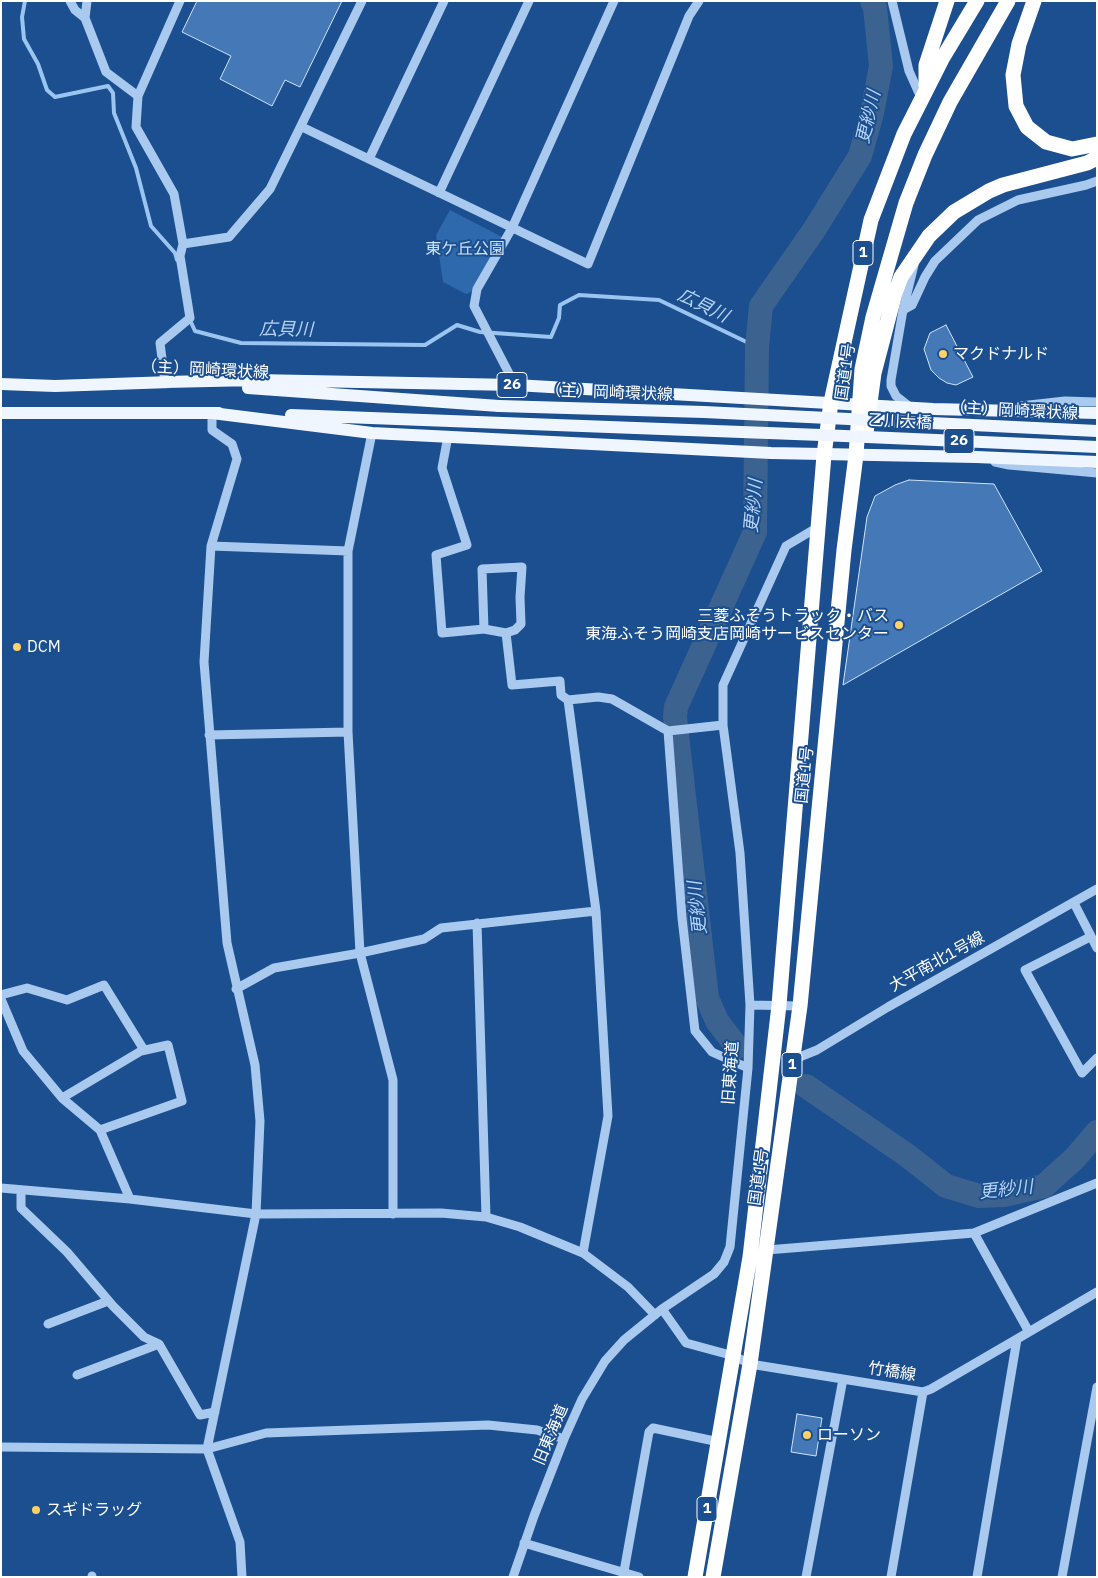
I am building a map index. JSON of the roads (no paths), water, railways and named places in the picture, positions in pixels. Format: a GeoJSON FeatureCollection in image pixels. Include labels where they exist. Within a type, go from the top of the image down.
{"type":"FeatureCollection","features":[{"type":"Feature","properties":{"kind":"highway"},"geometry":{"type":"LineString","coordinates":[[924,95],[926,65],[947,1]]}},
{"type":"Feature","properties":{"kind":"highway","name":"国道1号"},"geometry":{"type":"LineString","coordinates":[[695,1577],[750,1256],[779,1005],[824,455],[830,402],[871,220],[904,134],[942,59],[977,1]]}},
{"type":"Feature","properties":{"kind":"highway","name":"国道1号"},"geometry":{"type":"LineString","coordinates":[[713,1577],[750,1364],[800,1006],[844,550],[860,455],[864,405],[862,369],[869,334],[906,203],[925,155],[950,102],[1008,1]]}},
{"type":"Feature","properties":{"kind":"highway"},"geometry":{"type":"LineString","coordinates":[[1034,1],[1020,44],[1013,74],[1016,106],[1027,127],[1046,142],[1072,149],[1097,144]]}},
{"type":"Feature","properties":{"kind":"highway"},"geometry":{"type":"LineString","coordinates":[[864,405],[901,277],[929,236],[943,221],[972,200],[1003,184],[1097,158]]}},
{"type":"Feature","properties":{"kind":"main road","name":"26"},"geometry":{"type":"LineString","coordinates":[[165,382],[255,380],[515,385],[910,408],[1097,413]]}},
{"type":"Feature","properties":{"kind":"main road","name":"（主）岡崎環状線"},"geometry":{"type":"LineString","coordinates":[[1,384],[55,386],[165,382],[499,406],[704,412],[1097,431]]}},
{"type":"Feature","properties":{"kind":"main road","name":"（主）岡崎環状線"},"geometry":{"type":"LineString","coordinates":[[1,413],[212,413],[821,435]]}},
{"type":"Feature","properties":{"kind":"main road","name":"26"},"geometry":{"type":"LineString","coordinates":[[212,413],[372,433],[744,452],[976,457],[1097,462]]}},
{"type":"Feature","properties":{"kind":"main road","name":"乙川大橋"},"geometry":{"type":"LineString","coordinates":[[821,435],[1097,447]]}},
{"type":"Feature","properties":{"kind":"street"},"geometry":{"type":"LineString","coordinates":[[70,1],[75,10],[86,18]]}},
{"type":"Feature","properties":{"kind":"street"},"geometry":{"type":"LineString","coordinates":[[87,1],[86,18],[106,72],[138,96]]}},
{"type":"Feature","properties":{"kind":"street"},"geometry":{"type":"LineString","coordinates":[[165,382],[160,343],[190,318],[180,256],[183,244],[174,194],[136,127],[138,96],[180,1]]}},
{"type":"Feature","properties":{"kind":"street"},"geometry":{"type":"LineString","coordinates":[[183,244],[229,237],[270,189],[362,1]]}},
{"type":"Feature","properties":{"kind":"street"},"geometry":{"type":"LineString","coordinates":[[369,159],[444,1]]}},
{"type":"Feature","properties":{"kind":"street"},"geometry":{"type":"LineString","coordinates":[[439,193],[529,1]]}},
{"type":"Feature","properties":{"kind":"street"},"geometry":{"type":"LineString","coordinates":[[515,385],[474,306],[477,289],[512,228],[614,1]]}},
{"type":"Feature","properties":{"kind":"street"},"geometry":{"type":"LineString","coordinates":[[302,127],[588,264],[689,16],[699,1]]}},
{"type":"Feature","properties":{"kind":"street"},"geometry":{"type":"LineString","coordinates":[[892,1],[909,71],[924,95]]}},
{"type":"Feature","properties":{"kind":"street"},"geometry":{"type":"LineString","coordinates":[[903,310],[912,305],[935,261],[978,220],[1018,200],[1097,181]]}},
{"type":"Feature","properties":{"kind":"street"},"geometry":{"type":"LineString","coordinates":[[910,408],[896,396],[891,386],[903,310],[909,281],[919,250]]}},
{"type":"Feature","properties":{"kind":"street"},"geometry":{"type":"LineString","coordinates":[[990,410],[1066,401],[1097,402]]}},
{"type":"Feature","properties":{"kind":"street"},"geometry":{"type":"LineString","coordinates":[[212,413],[212,430],[232,444],[237,459],[211,546],[204,662],[227,943],[254,1065],[260,1121],[256,1214],[208,1449],[240,1542],[242,1577]]}},
{"type":"Feature","properties":{"kind":"street"},"geometry":{"type":"LineString","coordinates":[[372,433],[348,551],[348,732],[360,954],[394,1080],[393,1214]]}},
{"type":"Feature","properties":{"kind":"street"},"geometry":{"type":"LineString","coordinates":[[448,436],[442,468],[467,545],[436,555],[442,632],[484,629],[506,633],[515,630],[521,624],[522,567],[482,569],[484,629]]}},
{"type":"Feature","properties":{"kind":"street"},"geometry":{"type":"LineString","coordinates":[[976,457],[1009,465],[1097,473]]}},
{"type":"Feature","properties":{"kind":"street","name":"旧東海道"},"geometry":{"type":"LineString","coordinates":[[513,1577],[564,1439],[582,1399],[605,1361],[624,1340],[662,1309],[714,1274],[724,1262],[730,1247],[748,1068],[750,1005],[740,853],[723,725],[723,685],[786,546],[818,527]]}},
{"type":"Feature","properties":{"kind":"street"},"geometry":{"type":"LineString","coordinates":[[211,546],[348,551]]}},
{"type":"Feature","properties":{"kind":"street"},"geometry":{"type":"LineString","coordinates":[[506,633],[512,684],[560,681],[561,695],[568,700],[598,697],[612,700],[668,730],[723,725]]}},
{"type":"Feature","properties":{"kind":"street"},"geometry":{"type":"LineString","coordinates":[[568,700],[596,911],[608,1116],[583,1253]]}},
{"type":"Feature","properties":{"kind":"street"},"geometry":{"type":"LineString","coordinates":[[668,730],[682,918],[695,1031],[712,1052],[748,1068]]}},
{"type":"Feature","properties":{"kind":"street"},"geometry":{"type":"LineString","coordinates":[[209,735],[348,732]]}},
{"type":"Feature","properties":{"kind":"street","name":"大平南北1号線"},"geometry":{"type":"LineString","coordinates":[[792,1060],[817,1050],[888,1006],[1097,889]]}},
{"type":"Feature","properties":{"kind":"street"},"geometry":{"type":"LineString","coordinates":[[1074,903],[1097,948]]}},
{"type":"Feature","properties":{"kind":"street"},"geometry":{"type":"LineString","coordinates":[[236,989],[274,968],[360,954],[424,939],[441,928],[596,911]]}},
{"type":"Feature","properties":{"kind":"street"},"geometry":{"type":"LineString","coordinates":[[477,923],[486,1218]]}},
{"type":"Feature","properties":{"kind":"street"},"geometry":{"type":"LineString","coordinates":[[1090,936],[1025,970],[1082,1073],[1097,1058]]}},
{"type":"Feature","properties":{"kind":"street"},"geometry":{"type":"LineString","coordinates":[[1,995],[27,988],[67,1000],[104,985],[144,1050]]}},
{"type":"Feature","properties":{"kind":"street"},"geometry":{"type":"LineString","coordinates":[[1,1000],[23,1050],[62,1098],[100,1130],[130,1199]]}},
{"type":"Feature","properties":{"kind":"street"},"geometry":{"type":"LineString","coordinates":[[750,1005],[800,1006]]}},
{"type":"Feature","properties":{"kind":"street"},"geometry":{"type":"LineString","coordinates":[[62,1098],[144,1050],[168,1045],[182,1101],[100,1130]]}},
{"type":"Feature","properties":{"kind":"street"},"geometry":{"type":"LineString","coordinates":[[766,1250],[974,1234],[1097,1183]]}},
{"type":"Feature","properties":{"kind":"street"},"geometry":{"type":"LineString","coordinates":[[1,1188],[130,1199],[256,1214],[441,1213],[486,1218],[520,1227],[583,1253],[628,1287],[655,1316]]}},
{"type":"Feature","properties":{"kind":"street"},"geometry":{"type":"LineString","coordinates":[[21,1191],[21,1208],[67,1252],[108,1301],[144,1337],[159,1344],[200,1415],[215,1412]]}},
{"type":"Feature","properties":{"kind":"street"},"geometry":{"type":"LineString","coordinates":[[974,1234],[1029,1332],[1097,1292]]}},
{"type":"Feature","properties":{"kind":"street"},"geometry":{"type":"LineString","coordinates":[[48,1324],[108,1301]]}},
{"type":"Feature","properties":{"kind":"street","name":"竹橋線"},"geometry":{"type":"LineString","coordinates":[[662,1309],[686,1343],[734,1356],[750,1364],[923,1392],[1029,1332]]}},
{"type":"Feature","properties":{"kind":"street"},"geometry":{"type":"LineString","coordinates":[[977,1577],[1017,1340]]}},
{"type":"Feature","properties":{"kind":"street"},"geometry":{"type":"LineString","coordinates":[[77,1375],[159,1344]]}},
{"type":"Feature","properties":{"kind":"street"},"geometry":{"type":"LineString","coordinates":[[806,1577],[843,1379]]}},
{"type":"Feature","properties":{"kind":"street"},"geometry":{"type":"LineString","coordinates":[[1062,1577],[1097,1386]]}},
{"type":"Feature","properties":{"kind":"street"},"geometry":{"type":"LineString","coordinates":[[891,1577],[923,1392]]}},
{"type":"Feature","properties":{"kind":"street"},"geometry":{"type":"LineString","coordinates":[[1,1447],[208,1449],[266,1433],[478,1426],[537,1430],[564,1439]]}},
{"type":"Feature","properties":{"kind":"street"},"geometry":{"type":"LineString","coordinates":[[623,1575],[648,1432],[653,1428],[719,1442]]}},
{"type":"Feature","properties":{"kind":"street"},"geometry":{"type":"LineString","coordinates":[[524,1544],[623,1575],[639,1577]]}},
{"type":"Feature","properties":{"kind":"waterway","name":"広貝川"},"geometry":{"type":"LineString","coordinates":[[25,1],[22,17],[24,39],[38,64],[47,90],[55,97],[108,86],[113,93],[114,113],[136,168],[151,226],[175,253],[177,260]]}},
{"type":"Feature","properties":{"kind":"waterway","name":"更紗川"},"geometry":{"type":"LineString","coordinates":[[737,1047],[717,1021],[707,998],[675,717],[676,707],[755,532],[757,347],[761,306],[814,230],[860,156],[872,113],[881,66],[875,8],[872,1]]}},
{"type":"Feature","properties":{"kind":"waterway","name":"広貝川"},"geometry":{"type":"LineString","coordinates":[[190,320],[195,331],[241,343],[425,345],[457,325],[480,332],[551,337],[559,318],[560,305],[579,295],[659,300],[757,347]]}},
{"type":"Feature","properties":{"kind":"waterway","name":"更紗川"},"geometry":{"type":"LineString","coordinates":[[806,1086],[908,1156],[946,1186],[979,1196],[1004,1195],[1044,1186],[1075,1158],[1097,1132]]}},
{"type":"Feature","properties":{"kind":"place","name":"マクドナルド"},"geometry":{"type":"Point","coordinates":[943,354]}},
{"type":"Feature","properties":{"kind":"place","name":"三菱ふそうトラック・バス 東海ふそう岡崎支店岡崎サービスセンター"},"geometry":{"type":"Point","coordinates":[899,625]}},
{"type":"Feature","properties":{"kind":"place","name":"DCM"},"geometry":{"type":"Point","coordinates":[17,647]}},
{"type":"Feature","properties":{"kind":"place","name":"ローソン"},"geometry":{"type":"Point","coordinates":[807,1435]}},
{"type":"Feature","properties":{"kind":"place","name":"スギドラッグ"},"geometry":{"type":"Point","coordinates":[36,1510]}},
{"type":"Feature","properties":{"kind":"park label","name":"東ケ丘公園"},"geometry":{"type":"Point","coordinates":[465,249]}}]}
